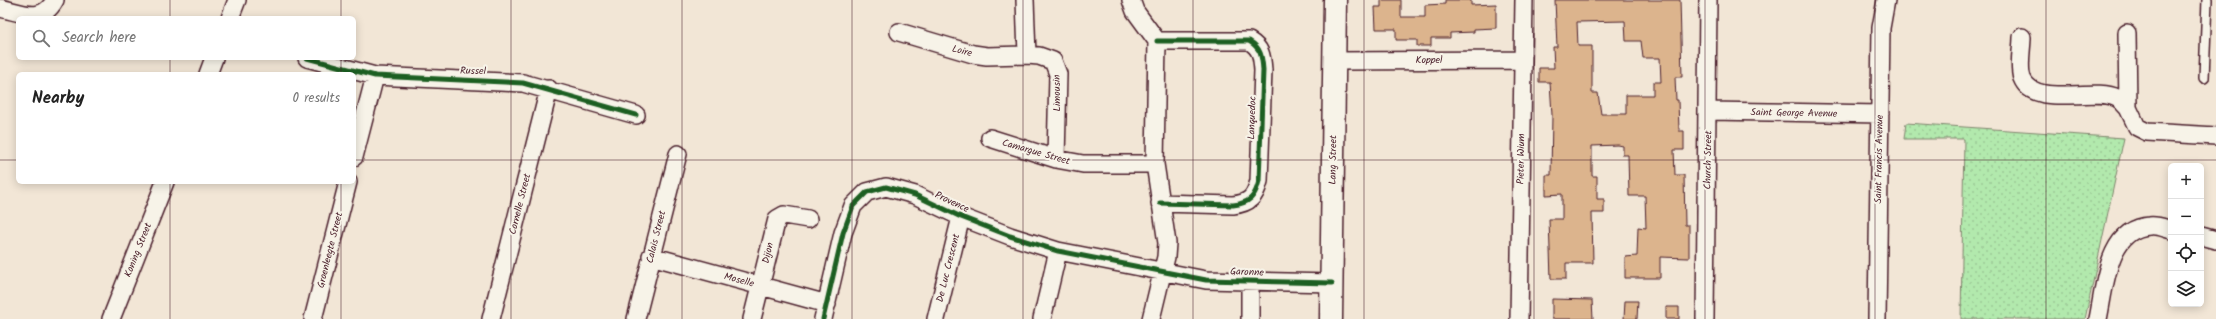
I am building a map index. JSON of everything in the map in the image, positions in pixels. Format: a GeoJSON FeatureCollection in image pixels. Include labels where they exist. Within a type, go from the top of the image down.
{"type":"FeatureCollection","features":[{"type":"Feature","properties":{"kind":"street"},"geometry":{"type":"LineString","coordinates":[[11,6],[37,16],[44,14],[49,10],[55,0]]}},
{"type":"Feature","properties":{"kind":"street"},"geometry":{"type":"LineString","coordinates":[[231,16],[237,0]]}},
{"type":"Feature","properties":{"kind":"street"},"geometry":{"type":"LineString","coordinates":[[1025,0],[1027,55]]}},
{"type":"Feature","properties":{"kind":"street"},"geometry":{"type":"LineString","coordinates":[[1131,0],[1134,11],[1157,41],[1155,164],[1167,244],[1163,272],[1151,319]]}},
{"type":"Feature","properties":{"kind":"street","name":"Lang Street"},"geometry":{"type":"LineString","coordinates":[[1331,319],[1335,0]]}},
{"type":"Feature","properties":{"kind":"street","name":"Pieter Wium"},"geometry":{"type":"LineString","coordinates":[[1519,319],[1524,0]]}},
{"type":"Feature","properties":{"kind":"street","name":"Church Street"},"geometry":{"type":"LineString","coordinates":[[1705,319],[1709,111],[1708,0]]}},
{"type":"Feature","properties":{"kind":"street","name":"Saint Francis Avenue"},"geometry":{"type":"LineString","coordinates":[[1877,319],[1881,28],[1886,0]]}},
{"type":"Feature","properties":{"kind":"street","name":"Loire"},"geometry":{"type":"LineString","coordinates":[[899,32],[973,54],[987,56],[1027,55]]}},
{"type":"Feature","properties":{"kind":"street"},"geometry":{"type":"LineString","coordinates":[[2127,33],[2128,108]]}},
{"type":"Feature","properties":{"kind":"street"},"geometry":{"type":"LineString","coordinates":[[2022,37],[2022,77],[2031,89],[2042,93],[2105,94],[2118,98],[2128,108],[2137,127],[2147,132],[2216,136]]}},
{"type":"Feature","properties":{"kind":"street","name":"Lanquedoc"},"geometry":{"type":"LineString","coordinates":[[1157,41],[1249,40],[1257,46],[1261,55],[1263,70],[1259,181],[1257,192],[1252,200],[1244,204],[1233,205],[1160,203]]}},
{"type":"Feature","properties":{"kind":"street","name":"Limousin"},"geometry":{"type":"LineString","coordinates":[[1027,55],[1047,58],[1056,67],[1059,84],[1056,159]]}},
{"type":"Feature","properties":{"kind":"street"},"geometry":{"type":"LineString","coordinates":[[209,72],[213,60]]}},
{"type":"Feature","properties":{"kind":"street","name":"Russel"},"geometry":{"type":"LineString","coordinates":[[315,60],[375,76],[523,82],[636,115]]}},
{"type":"Feature","properties":{"kind":"street","name":"Koppel"},"geometry":{"type":"LineString","coordinates":[[1335,61],[1523,60]]}},
{"type":"Feature","properties":{"kind":"street"},"geometry":{"type":"LineString","coordinates":[[356,149],[375,76]]}},
{"type":"Feature","properties":{"kind":"street","name":"Cornelle Street"},"geometry":{"type":"LineString","coordinates":[[491,319],[548,89]]}},
{"type":"Feature","properties":{"kind":"street","name":"Saint George Avenue"},"geometry":{"type":"LineString","coordinates":[[1709,111],[1880,114]]}},
{"type":"Feature","properties":{"kind":"street","name":"Camargue Street"},"geometry":{"type":"LineString","coordinates":[[990,138],[1056,159],[1083,164],[1107,166],[1155,164]]}},
{"type":"Feature","properties":{"kind":"street","name":"Calais Street"},"geometry":{"type":"LineString","coordinates":[[636,319],[678,154]]}},
{"type":"Feature","properties":{"kind":"street","name":"Koning Street"},"geometry":{"type":"LineString","coordinates":[[111,319],[164,184]]}},
{"type":"Feature","properties":{"kind":"street","name":"Groenleegte Street"},"geometry":{"type":"LineString","coordinates":[[313,319],[347,184]]}},
{"type":"Feature","properties":{"kind":"street","name":"Provence"},"geometry":{"type":"LineString","coordinates":[[825,312],[847,219],[853,206],[864,194],[876,188],[897,188],[916,195],[961,217],[1010,236],[1058,251],[1163,272]]}},
{"type":"Feature","properties":{"kind":"street","name":"Dijon"},"geometry":{"type":"LineString","coordinates":[[752,319],[775,225],[780,216],[789,215],[808,219]]}},
{"type":"Feature","properties":{"kind":"street","name":"De Luc Crescent"},"geometry":{"type":"LineString","coordinates":[[936,319],[961,217]]}},
{"type":"Feature","properties":{"kind":"street"},"geometry":{"type":"LineString","coordinates":[[2098,319],[2113,254],[2123,237],[2136,228],[2151,225],[2168,229]]}},
{"type":"Feature","properties":{"kind":"street"},"geometry":{"type":"LineString","coordinates":[[2204,237],[2216,240]]}},
{"type":"Feature","properties":{"kind":"street"},"geometry":{"type":"LineString","coordinates":[[1042,319],[1058,251]]}},
{"type":"Feature","properties":{"kind":"street","name":"Moselle"},"geometry":{"type":"LineString","coordinates":[[651,256],[761,286],[825,312]]}},
{"type":"Feature","properties":{"kind":"street","name":"Garonne"},"geometry":{"type":"LineString","coordinates":[[1163,272],[1206,280],[1332,283]]}},
{"type":"Feature","properties":{"kind":"street"},"geometry":{"type":"LineString","coordinates":[[1250,282],[1250,319]]}},
{"type":"Feature","properties":{"kind":"lane"},"geometry":{"type":"LineString","coordinates":[[2204,78],[2212,19],[2207,0]]}},
{"type":"Feature","properties":{"kind":"green space"},"geometry":{"type":"Polygon","coordinates":[[[1906,123],[2124,138],[2085,319],[1961,319],[1964,139],[1904,139],[1906,123]]]}},
{"type":"Feature","properties":{"kind":"building"},"geometry":{"type":"Polygon","coordinates":[[[1381,0],[1401,0],[1401,17],[1425,17],[1425,5],[1445,4],[1445,0],[1471,0],[1471,5],[1496,4],[1496,28],[1474,29],[1474,32],[1450,33],[1450,38],[1431,38],[1431,46],[1417,46],[1417,40],[1396,40],[1396,29],[1376,29],[1375,7],[1381,7],[1381,0]]]}},
{"type":"Feature","properties":{"kind":"building"},"geometry":{"type":"Polygon","coordinates":[[[1555,0],[1680,0],[1682,77],[1675,77],[1676,100],[1678,100],[1679,131],[1684,131],[1684,150],[1674,150],[1675,175],[1684,175],[1685,225],[1689,225],[1689,258],[1660,257],[1660,278],[1625,278],[1625,257],[1637,256],[1638,227],[1646,228],[1645,196],[1629,196],[1628,155],[1623,155],[1623,146],[1618,145],[1592,146],[1592,176],[1597,176],[1597,199],[1604,199],[1604,213],[1592,213],[1593,263],[1566,263],[1566,279],[1551,279],[1549,219],[1562,219],[1562,194],[1546,195],[1546,175],[1551,175],[1552,115],[1550,82],[1539,82],[1539,68],[1554,68],[1553,47],[1557,47],[1555,0]],[[1625,21],[1577,22],[1578,46],[1592,46],[1592,93],[1598,93],[1601,114],[1626,114],[1626,95],[1653,95],[1653,82],[1661,82],[1660,58],[1643,58],[1641,41],[1626,41],[1625,21]]]}},
{"type":"Feature","properties":{"kind":"building"},"geometry":{"type":"Polygon","coordinates":[[[1552,299],[1592,300],[1593,319],[1552,319],[1552,299]]]}},
{"type":"Feature","properties":{"kind":"building"},"geometry":{"type":"Polygon","coordinates":[[[1625,301],[1638,301],[1637,319],[1624,319],[1625,301]]]}},
{"type":"Feature","properties":{"kind":"building"},"geometry":{"type":"Polygon","coordinates":[[[1666,307],[1679,307],[1679,319],[1666,319],[1666,307]]]}},
{"type":"Feature","properties":{"kind":"cycle path"},"geometry":{"type":"LineString","coordinates":[[1157,41],[1249,41],[1260,53],[1263,70],[1259,181],[1256,191],[1251,198],[1244,203],[1233,205],[1160,203]]}},
{"type":"Feature","properties":{"kind":"cycle path"},"geometry":{"type":"LineString","coordinates":[[315,60],[375,76],[523,83],[636,115]]}},
{"type":"Feature","properties":{"kind":"cycle path"},"geometry":{"type":"LineString","coordinates":[[823,319],[843,233],[853,206],[867,192],[886,187],[915,195],[961,217],[1010,236],[1058,251],[1206,280],[1332,283]]}}]}
